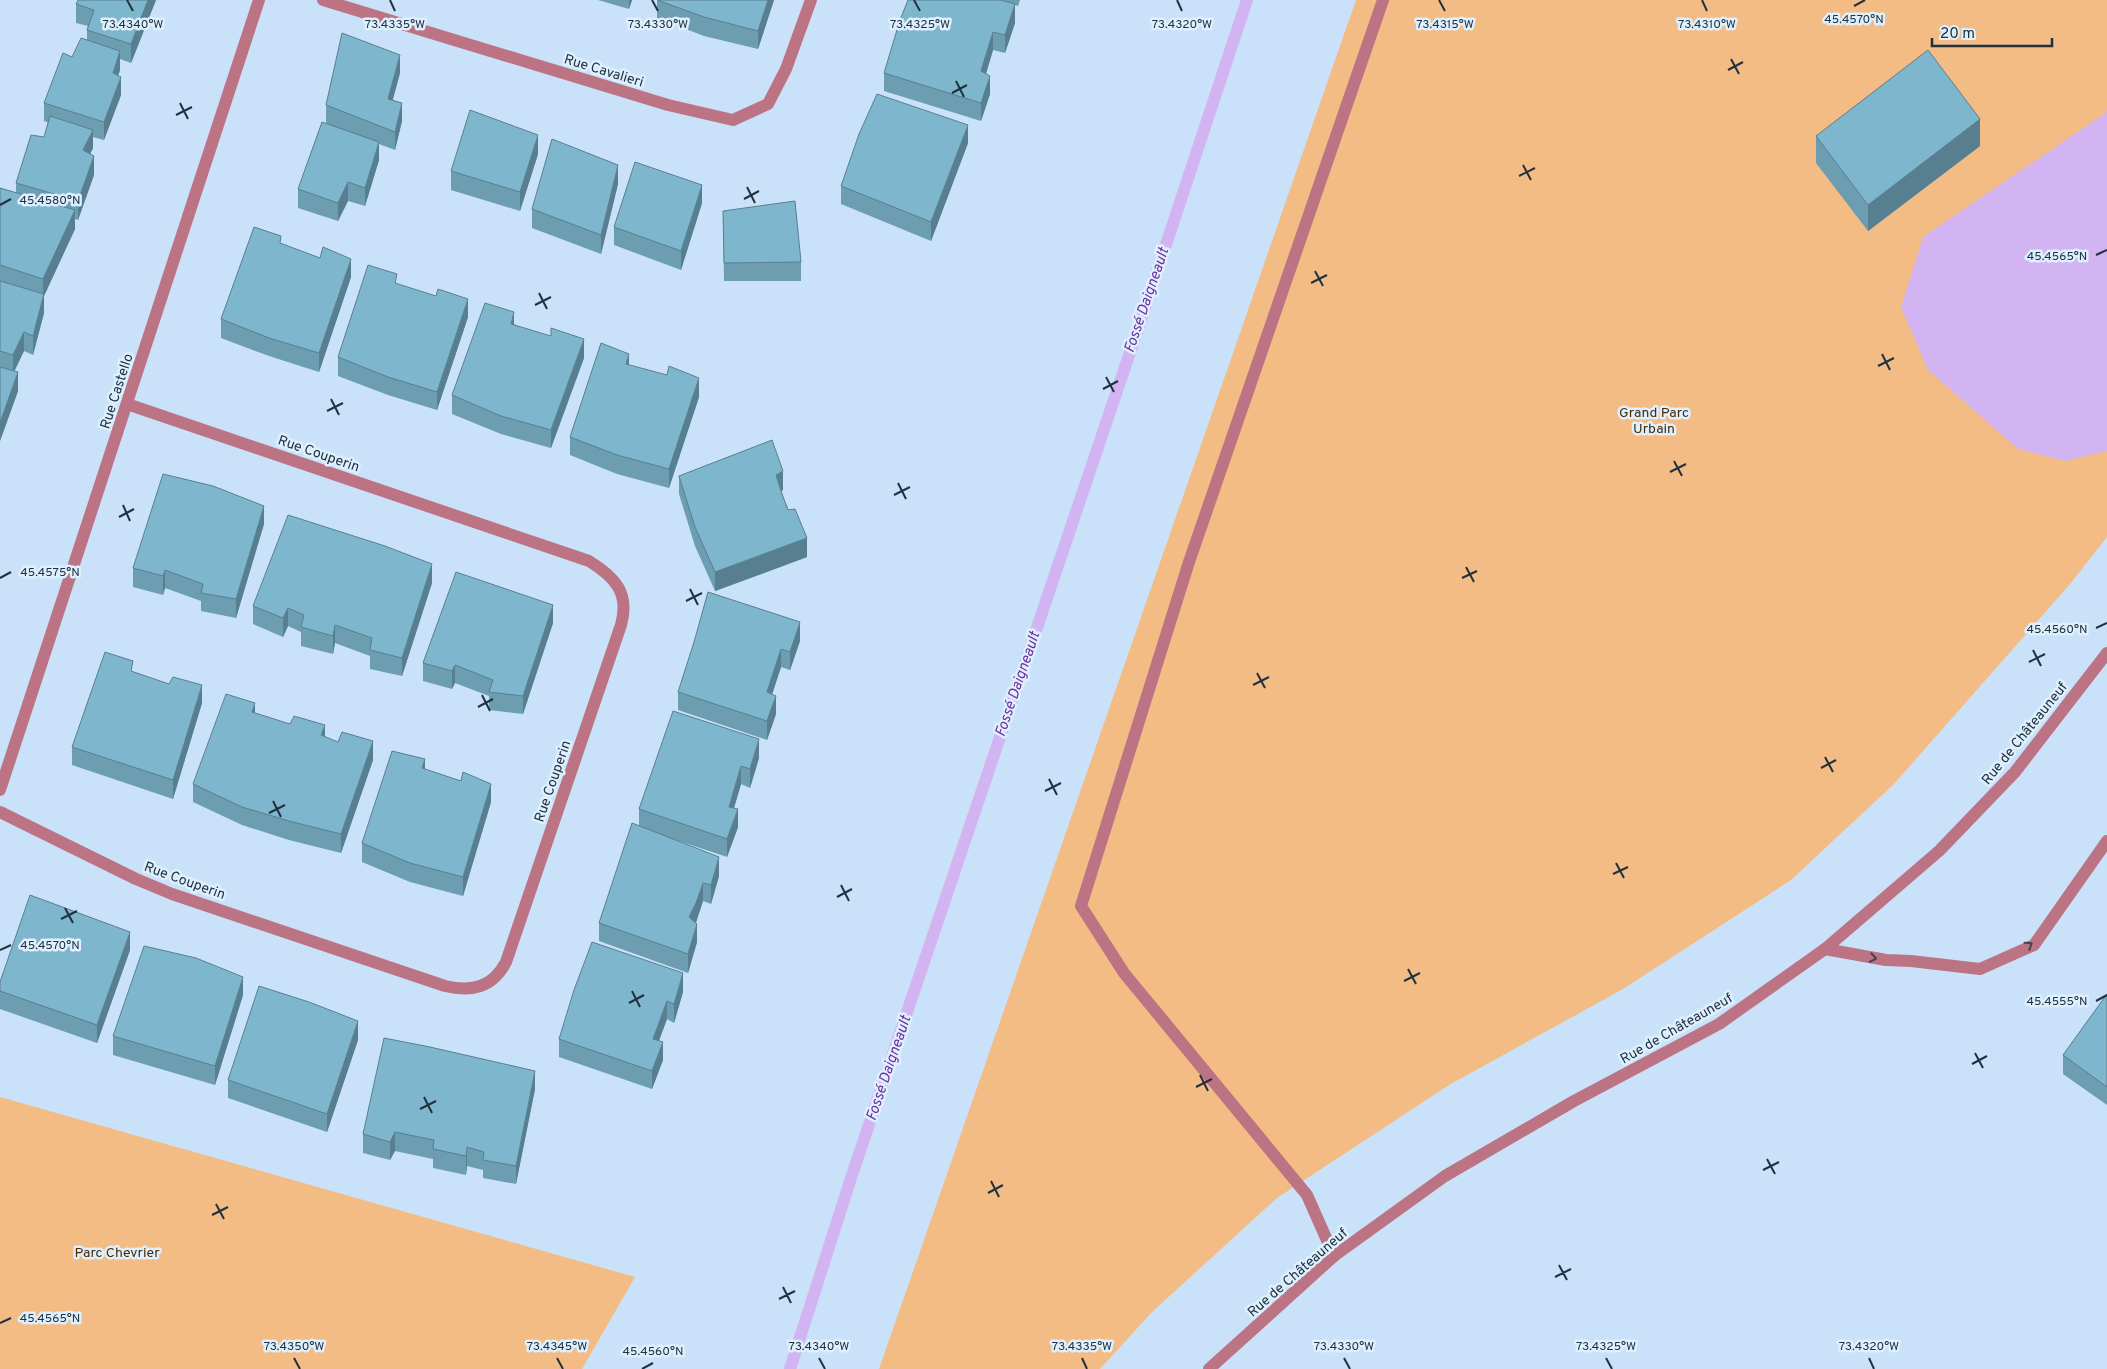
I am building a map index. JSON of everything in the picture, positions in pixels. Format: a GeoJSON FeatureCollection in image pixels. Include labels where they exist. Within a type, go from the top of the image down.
{"type":"FeatureCollection","features":[{"type":"Feature","properties":{"kind":"street","name":"Rue Castello"},"geometry":{"type":"LineString","coordinates":[[0,790],[260,0]]}},
{"type":"Feature","properties":{"kind":"street","name":"Rue Cavalieri"},"geometry":{"type":"LineString","coordinates":[[323,0],[668,105],[733,120],[768,104],[786,69],[811,0]]}},
{"type":"Feature","properties":{"kind":"street"},"geometry":{"type":"LineString","coordinates":[[1334,1256],[1307,1195],[1124,973],[1081,906],[1189,562],[1383,0]]}},
{"type":"Feature","properties":{"kind":"street","name":"Rue Couperin"},"geometry":{"type":"LineString","coordinates":[[0,812],[136,879],[172,894],[445,986],[464,990],[472,989],[496,978],[506,962],[621,625],[625,610],[621,592],[612,576],[589,561],[127,404]]}},
{"type":"Feature","properties":{"kind":"street","name":"Rue de Châteauneuf"},"geometry":{"type":"LineString","coordinates":[[1210,1369],[1334,1256],[1445,1176],[1574,1101],[1719,1024],[1825,950],[1939,852],[2015,772],[2107,653]]}},
{"type":"Feature","properties":{"kind":"street"},"geometry":{"type":"LineString","coordinates":[[1825,950],[1886,960],[1980,969],[2034,945],[2107,841]]}},
{"type":"Feature","properties":{"kind":"green space","name":"Grand Parc Urbain"},"geometry":{"type":"Polygon","coordinates":[[[1356,0],[2107,0],[2107,537],[2071,583],[1894,784],[1791,880],[1623,989],[1449,1085],[1277,1198],[1152,1312],[1100,1369],[879,1369],[1356,0]]]}},
{"type":"Feature","properties":{"kind":"green space","name":"Parc Chevrier"},"geometry":{"type":"Polygon","coordinates":[[[0,1097],[635,1277],[582,1369],[0,1369],[0,1097]]]}},
{"type":"Feature","properties":{"kind":"shaded area"},"geometry":{"type":"Polygon","coordinates":[[[2107,110],[2107,451],[2065,461],[2018,449],[1928,370],[1901,307],[1923,237],[2104,114],[2107,110]]]}},
{"type":"Feature","properties":{"kind":"building"},"geometry":{"type":"Polygon","coordinates":[[[78,0],[148,0],[131,44],[87,30],[94,10],[76,4],[78,0]]]}},
{"type":"Feature","properties":{"kind":"building"},"geometry":{"type":"Polygon","coordinates":[[[657,0],[768,0],[758,31],[704,17],[657,0]]]}},
{"type":"Feature","properties":{"kind":"building"},"geometry":{"type":"Polygon","coordinates":[[[908,0],[1000,0],[1015,4],[1005,35],[993,32],[981,71],[990,76],[981,103],[884,73],[908,0]]]}},
{"type":"Feature","properties":{"kind":"building"},"geometry":{"type":"Polygon","coordinates":[[[342,33],[400,55],[388,99],[402,103],[395,132],[326,105],[342,33]]]}},
{"type":"Feature","properties":{"kind":"building"},"geometry":{"type":"Polygon","coordinates":[[[81,38],[120,51],[113,73],[121,77],[104,122],[44,103],[63,53],[72,57],[81,38]]]}},
{"type":"Feature","properties":{"kind":"building"},"geometry":{"type":"Polygon","coordinates":[[[1928,50],[1980,119],[1868,205],[1816,136],[1928,50]]]}},
{"type":"Feature","properties":{"kind":"building"},"geometry":{"type":"Polygon","coordinates":[[[877,94],[968,125],[931,222],[841,186],[859,134],[877,94]]]}},
{"type":"Feature","properties":{"kind":"building"},"geometry":{"type":"Polygon","coordinates":[[[470,110],[538,135],[520,192],[451,171],[470,110]]]}},
{"type":"Feature","properties":{"kind":"building"},"geometry":{"type":"Polygon","coordinates":[[[50,116],[93,130],[83,150],[94,156],[78,201],[16,183],[31,135],[44,137],[50,116]]]}},
{"type":"Feature","properties":{"kind":"building"},"geometry":{"type":"Polygon","coordinates":[[[322,122],[379,142],[365,188],[348,182],[338,203],[298,189],[322,122]]]}},
{"type":"Feature","properties":{"kind":"building"},"geometry":{"type":"Polygon","coordinates":[[[552,139],[618,165],[601,235],[532,209],[552,139]]]}},
{"type":"Feature","properties":{"kind":"building"},"geometry":{"type":"Polygon","coordinates":[[[635,162],[702,185],[681,251],[614,227],[635,162]]]}},
{"type":"Feature","properties":{"kind":"building"},"geometry":{"type":"Polygon","coordinates":[[[0,188],[75,210],[43,279],[0,265],[0,188]]]}},
{"type":"Feature","properties":{"kind":"building"},"geometry":{"type":"Polygon","coordinates":[[[795,201],[801,262],[724,263],[723,211],[795,201]]]}},
{"type":"Feature","properties":{"kind":"building"},"geometry":{"type":"Polygon","coordinates":[[[254,227],[281,236],[280,243],[320,258],[323,247],[351,259],[319,353],[269,338],[221,319],[254,227]]]}},
{"type":"Feature","properties":{"kind":"building"},"geometry":{"type":"Polygon","coordinates":[[[368,265],[397,274],[395,283],[436,296],[438,289],[468,299],[437,392],[388,377],[338,357],[368,265]]]}},
{"type":"Feature","properties":{"kind":"building"},"geometry":{"type":"Polygon","coordinates":[[[0,281],[44,294],[33,336],[24,332],[13,355],[0,351],[0,281]]]}},
{"type":"Feature","properties":{"kind":"building"},"geometry":{"type":"Polygon","coordinates":[[[485,303],[514,312],[511,324],[551,336],[551,328],[584,339],[551,430],[501,416],[452,395],[485,303]]]}},
{"type":"Feature","properties":{"kind":"building"},"geometry":{"type":"Polygon","coordinates":[[[601,343],[629,354],[626,364],[667,375],[669,366],[699,378],[669,469],[617,455],[570,437],[601,343]]]}},
{"type":"Feature","properties":{"kind":"building"},"geometry":{"type":"Polygon","coordinates":[[[0,367],[18,372],[0,423],[0,367]]]}},
{"type":"Feature","properties":{"kind":"building"},"geometry":{"type":"Polygon","coordinates":[[[772,440],[783,471],[776,475],[782,494],[788,510],[795,509],[807,538],[715,572],[695,527],[679,476],[772,440]]]}},
{"type":"Feature","properties":{"kind":"building"},"geometry":{"type":"Polygon","coordinates":[[[163,474],[213,486],[264,506],[236,599],[201,593],[203,584],[165,570],[163,576],[133,568],[163,474]]]}},
{"type":"Feature","properties":{"kind":"building"},"geometry":{"type":"Polygon","coordinates":[[[288,515],[385,546],[432,564],[402,658],[370,650],[372,638],[335,625],[333,636],[301,627],[304,615],[288,608],[283,618],[253,606],[288,515]]]}},
{"type":"Feature","properties":{"kind":"building"},"geometry":{"type":"Polygon","coordinates":[[[456,572],[553,605],[523,696],[489,692],[493,680],[455,665],[452,671],[423,663],[456,572]]]}},
{"type":"Feature","properties":{"kind":"building"},"geometry":{"type":"Polygon","coordinates":[[[708,592],[800,622],[790,652],[781,649],[767,692],[776,696],[767,721],[678,692],[708,592]]]}},
{"type":"Feature","properties":{"kind":"building"},"geometry":{"type":"Polygon","coordinates":[[[105,652],[133,661],[131,671],[169,684],[173,677],[202,685],[173,780],[72,747],[105,652]]]}},
{"type":"Feature","properties":{"kind":"building"},"geometry":{"type":"Polygon","coordinates":[[[226,694],[255,703],[252,712],[290,724],[294,716],[325,725],[321,735],[338,742],[342,732],[373,741],[341,834],[242,807],[193,784],[226,694]]]}},
{"type":"Feature","properties":{"kind":"building"},"geometry":{"type":"Polygon","coordinates":[[[673,711],[759,739],[750,769],[741,766],[729,807],[738,809],[727,839],[639,809],[673,711]]]}},
{"type":"Feature","properties":{"kind":"building"},"geometry":{"type":"Polygon","coordinates":[[[392,751],[425,759],[422,768],[461,781],[463,772],[491,784],[463,877],[410,863],[362,843],[392,751]]]}},
{"type":"Feature","properties":{"kind":"building"},"geometry":{"type":"Polygon","coordinates":[[[632,823],[719,857],[711,885],[703,883],[689,917],[697,924],[688,954],[599,923],[632,823]]]}},
{"type":"Feature","properties":{"kind":"building"},"geometry":{"type":"Polygon","coordinates":[[[30,895],[130,932],[97,1025],[0,991],[0,982],[30,895]]]}},
{"type":"Feature","properties":{"kind":"building"},"geometry":{"type":"Polygon","coordinates":[[[592,942],[683,973],[674,1004],[667,1001],[653,1039],[663,1042],[652,1071],[559,1039],[574,990],[592,942]]]}},
{"type":"Feature","properties":{"kind":"building"},"geometry":{"type":"Polygon","coordinates":[[[144,946],[196,958],[243,977],[215,1066],[113,1036],[144,946]]]}},
{"type":"Feature","properties":{"kind":"building"},"geometry":{"type":"Polygon","coordinates":[[[259,986],[309,1002],[358,1021],[327,1114],[228,1080],[259,986]]]}},
{"type":"Feature","properties":{"kind":"building"},"geometry":{"type":"Polygon","coordinates":[[[2107,994],[2107,1087],[2063,1055],[2107,994]]]}},
{"type":"Feature","properties":{"kind":"building"},"geometry":{"type":"Polygon","coordinates":[[[384,1038],[535,1071],[516,1166],[483,1160],[484,1152],[467,1147],[466,1156],[433,1149],[434,1140],[395,1132],[390,1142],[363,1134],[384,1038]]]}},
{"type":"Feature","properties":{"kind":"waterway","name":"Fossé Daigneault"},"geometry":{"type":"LineString","coordinates":[[790,1369],[851,1178],[1247,0]]}}]}
